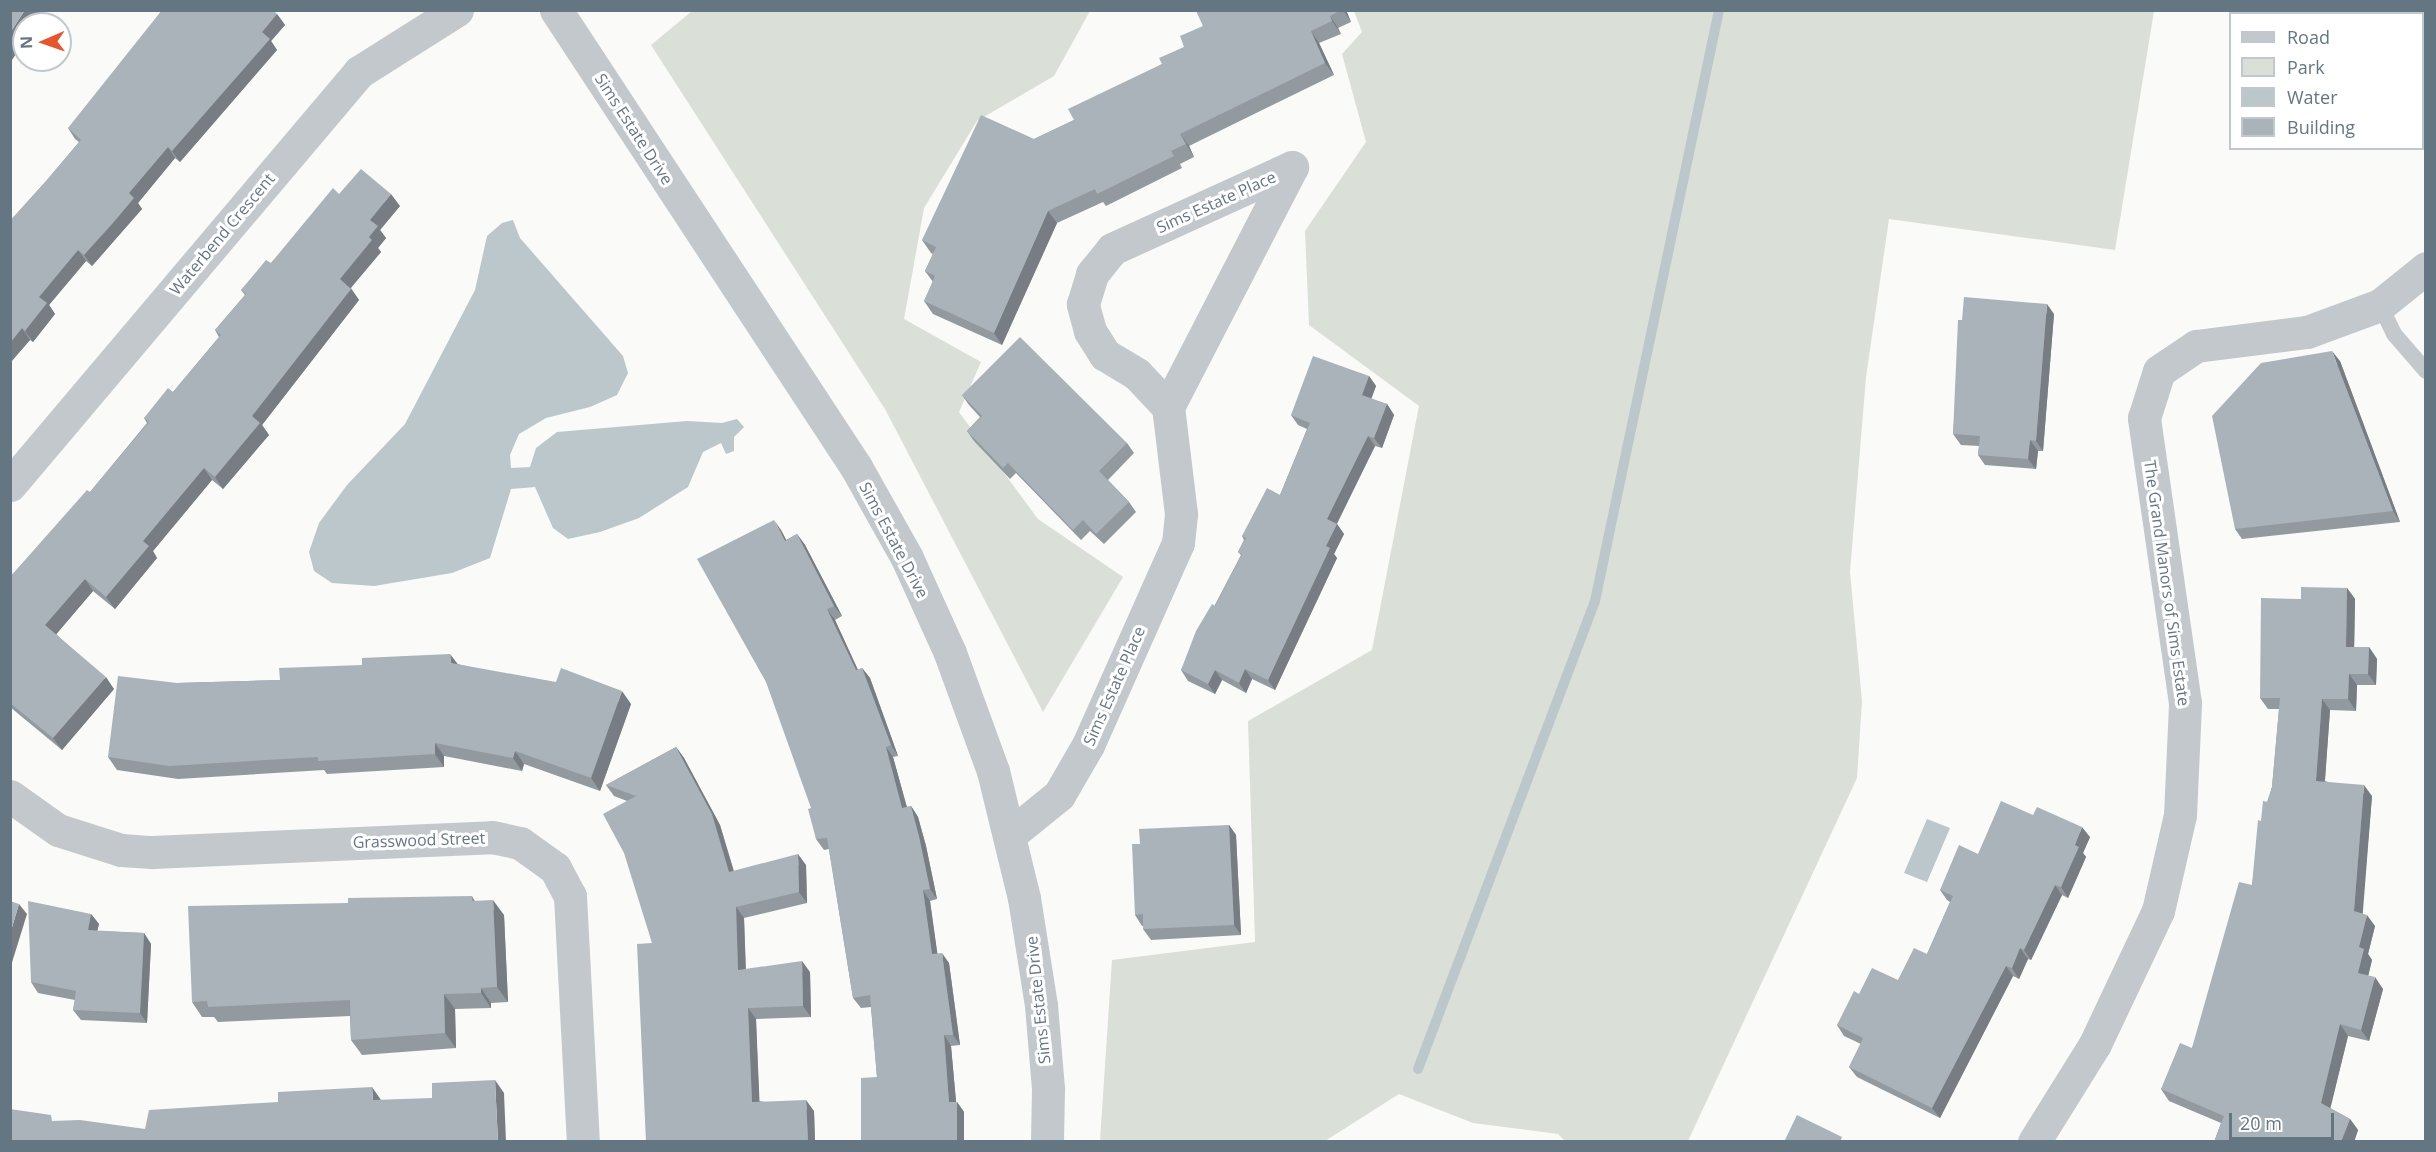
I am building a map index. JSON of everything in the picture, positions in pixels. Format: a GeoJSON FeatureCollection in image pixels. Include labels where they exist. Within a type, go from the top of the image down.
{"type":"FeatureCollection","features":[{"type":"Feature","properties":{"kind":"street","name":"Waterbend Crescent"},"geometry":{"type":"LineString","coordinates":[[10,485],[359,72],[457,10]]}},
{"type":"Feature","properties":{"kind":"street","name":"Sims Estate Drive"},"geometry":{"type":"LineString","coordinates":[[556,10],[856,467],[901,548],[950,652],[1011,834],[1041,1005],[1048,1089],[1047,1142]]}},
{"type":"Feature","properties":{"kind":"street","name":"Sims Estate Place"},"geometry":{"type":"LineString","coordinates":[[1011,834],[1059,795],[1088,745],[1178,543],[1181,514],[1168,407],[1292,167],[1112,249],[1092,274],[1083,304],[1090,331],[1105,355],[1137,374],[1168,407]]}},
{"type":"Feature","properties":{"kind":"street","name":"The Grand Manors of Sims Estate"},"geometry":{"type":"LineString","coordinates":[[2034,1142],[2095,1044],[2158,911],[2180,815],[2185,703],[2144,418],[2159,371],[2196,346],[2307,332],[2380,305],[2426,268]]}},
{"type":"Feature","properties":{"kind":"street","name":"Grasswood Street"},"geometry":{"type":"LineString","coordinates":[[10,796],[58,830],[121,850],[152,852],[492,837],[528,847],[555,868],[570,896],[574,913],[584,1142]]}},
{"type":"Feature","properties":{"kind":"lane"},"geometry":{"type":"LineString","coordinates":[[2380,305],[2394,334],[2426,371]]}},
{"type":"Feature","properties":{"kind":"green space"},"geometry":{"type":"Polygon","coordinates":[[[692,11],[1090,11],[1054,76],[977,121],[924,208],[904,319],[981,362],[959,412],[1038,519],[1123,577],[1043,712],[885,409],[651,45],[692,11]]]}},
{"type":"Feature","properties":{"kind":"green space"},"geometry":{"type":"Polygon","coordinates":[[[1354,11],[2154,11],[2115,250],[1889,219],[1866,377],[1850,572],[1862,701],[1857,778],[1688,1141],[1565,1141],[1558,1134],[1473,1123],[1399,1094],[1325,1141],[1100,1141],[1112,960],[1255,942],[1248,721],[1372,650],[1419,406],[1309,325],[1305,231],[1366,142],[1342,54],[1362,32],[1354,11]]]}},
{"type":"Feature","properties":{"kind":"water"},"geometry":{"type":"Polygon","coordinates":[[[513,220],[520,238],[623,356],[628,373],[617,395],[590,407],[546,418],[519,434],[510,455],[511,468],[530,467],[536,448],[557,432],[687,421],[722,423],[737,419],[744,427],[734,437],[734,451],[726,454],[721,443],[703,452],[688,487],[639,518],[600,532],[568,539],[553,528],[535,487],[511,489],[490,558],[452,573],[374,586],[332,583],[314,571],[309,552],[319,523],[347,485],[405,424],[475,290],[487,236],[502,223],[513,220]]]}},
{"type":"Feature","properties":{"kind":"water"},"geometry":{"type":"Polygon","coordinates":[[[1927,819],[1950,828],[1927,882],[1904,873],[1927,819]]]}},
{"type":"Feature","properties":{"kind":"building"},"geometry":{"type":"Polygon","coordinates":[[[10,10],[25,10],[12,12],[10,33],[10,10]]]}},
{"type":"Feature","properties":{"kind":"building"},"geometry":{"type":"Polygon","coordinates":[[[162,10],[273,10],[277,14],[262,32],[270,39],[172,151],[168,147],[129,193],[134,198],[84,255],[78,250],[39,297],[47,303],[25,331],[22,328],[10,343],[10,221],[81,140],[68,128],[162,10]]]}},
{"type":"Feature","properties":{"kind":"building"},"geometry":{"type":"Polygon","coordinates":[[[1341,10],[1330,16],[1332,21],[1311,31],[1325,63],[1180,134],[1186,144],[1171,151],[1174,156],[1097,194],[1095,189],[1048,211],[994,333],[924,301],[935,276],[925,271],[936,247],[922,240],[981,115],[1034,139],[1074,120],[1068,109],[1162,64],[1159,58],[1184,47],[1180,36],[1203,26],[1196,11],[1341,10]]]}},
{"type":"Feature","properties":{"kind":"building"},"geometry":{"type":"Polygon","coordinates":[[[361,169],[391,194],[370,220],[378,226],[369,237],[372,240],[340,279],[351,289],[252,416],[260,423],[215,477],[204,468],[143,541],[149,546],[106,597],[85,579],[45,625],[106,677],[53,738],[10,703],[10,577],[87,490],[90,492],[149,422],[144,418],[168,388],[173,392],[221,335],[215,330],[246,294],[241,290],[266,260],[271,263],[333,188],[339,194],[361,169]]]}},
{"type":"Feature","properties":{"kind":"building"},"geometry":{"type":"Polygon","coordinates":[[[1964,297],[2047,304],[2036,441],[2030,440],[2028,459],[1978,455],[1980,436],[1953,434],[1958,320],[1962,320],[1964,297]]]}},
{"type":"Feature","properties":{"kind":"building"},"geometry":{"type":"Polygon","coordinates":[[[1020,337],[1127,443],[1099,471],[1129,502],[1096,534],[1083,520],[1073,530],[1008,463],[1003,468],[967,431],[982,416],[962,395],[1020,337]]]}},
{"type":"Feature","properties":{"kind":"building"},"geometry":{"type":"Polygon","coordinates":[[[2332,351],[2393,511],[2235,529],[2212,416],[2261,363],[2332,351]]]}},
{"type":"Feature","properties":{"kind":"building"},"geometry":{"type":"Polygon","coordinates":[[[1313,356],[1369,376],[1362,395],[1387,404],[1374,438],[1368,436],[1327,519],[1337,524],[1326,546],[1330,548],[1268,680],[1245,669],[1239,683],[1215,670],[1208,684],[1181,670],[1196,631],[1212,604],[1215,606],[1242,554],[1238,552],[1246,538],[1242,536],[1267,488],[1280,495],[1310,423],[1291,415],[1313,356]]]}},
{"type":"Feature","properties":{"kind":"building"},"geometry":{"type":"Polygon","coordinates":[[[774,520],[785,541],[797,534],[834,606],[827,609],[856,670],[862,668],[891,745],[886,747],[902,808],[911,806],[930,889],[923,890],[932,954],[942,953],[953,1035],[944,1035],[949,1102],[957,1102],[957,1142],[861,1142],[861,1078],[877,1077],[870,995],[853,998],[827,838],[816,839],[808,809],[811,808],[766,682],[697,559],[774,520]]]}},
{"type":"Feature","properties":{"kind":"building"},"geometry":{"type":"Polygon","coordinates":[[[2301,587],[2347,588],[2346,647],[2369,647],[2368,674],[2349,674],[2348,699],[2322,699],[2316,781],[2364,785],[2354,911],[2367,915],[2359,947],[2364,949],[2358,973],[2375,977],[2361,1030],[2340,1024],[2321,1103],[2350,1119],[2341,1142],[2214,1142],[2224,1116],[2161,1089],[2180,1043],[2192,1048],[2239,882],[2252,885],[2258,820],[2261,821],[2263,801],[2268,802],[2272,787],[2280,698],[2260,698],[2261,598],[2301,599],[2301,587]]]}},
{"type":"Feature","properties":{"kind":"building"},"geometry":{"type":"Polygon","coordinates":[[[450,654],[451,663],[556,682],[561,668],[622,691],[591,778],[515,751],[513,758],[435,743],[435,754],[318,761],[318,757],[169,766],[108,757],[118,676],[177,683],[280,680],[279,668],[362,665],[362,658],[450,654]]]}},
{"type":"Feature","properties":{"kind":"building"},"geometry":{"type":"Polygon","coordinates":[[[676,747],[712,814],[729,872],[798,854],[799,892],[736,907],[738,970],[802,961],[803,1006],[748,1008],[752,1102],[806,1100],[808,1140],[646,1142],[637,944],[652,943],[624,853],[603,814],[636,796],[606,785],[676,747]]]}},
{"type":"Feature","properties":{"kind":"building"},"geometry":{"type":"Polygon","coordinates":[[[2001,801],[2033,815],[2037,807],[2082,827],[2075,845],[2079,847],[2061,887],[2055,885],[2024,950],[2020,948],[2012,968],[2006,966],[1932,1108],[1849,1067],[1863,1038],[1837,1025],[1854,991],[1859,994],[1872,968],[1898,980],[1914,948],[1927,954],[1953,896],[1940,890],[1959,845],[1978,854],[2001,801]]]}},
{"type":"Feature","properties":{"kind":"building"},"geometry":{"type":"Polygon","coordinates":[[[1229,825],[1234,925],[1143,929],[1143,914],[1135,915],[1132,844],[1140,844],[1139,829],[1229,825]]]}},
{"type":"Feature","properties":{"kind":"building"},"geometry":{"type":"Polygon","coordinates":[[[472,896],[472,901],[493,900],[497,987],[481,988],[481,993],[444,994],[445,1033],[351,1040],[350,1000],[208,1007],[207,1001],[192,1002],[188,906],[348,903],[348,898],[472,896]]]}},
{"type":"Feature","properties":{"kind":"building"},"geometry":{"type":"Polygon","coordinates":[[[10,901],[19,904],[10,934],[10,901]]]}},
{"type":"Feature","properties":{"kind":"building"},"geometry":{"type":"Polygon","coordinates":[[[28,901],[91,914],[88,930],[144,933],[140,1013],[73,1010],[76,991],[31,982],[28,901]]]}},
{"type":"Feature","properties":{"kind":"building"},"geometry":{"type":"Polygon","coordinates":[[[495,1080],[498,1142],[10,1142],[10,1109],[51,1115],[52,1121],[80,1120],[145,1129],[149,1110],[278,1102],[278,1092],[372,1087],[373,1100],[432,1098],[432,1083],[495,1080]]]}},
{"type":"Feature","properties":{"kind":"building"},"geometry":{"type":"Polygon","coordinates":[[[1797,1115],[1842,1137],[1840,1142],[1784,1142],[1797,1115]]]}},
{"type":"Feature","properties":{"kind":"waterway"},"geometry":{"type":"LineString","coordinates":[[1418,1069],[1595,601],[1719,10]]}}]}
